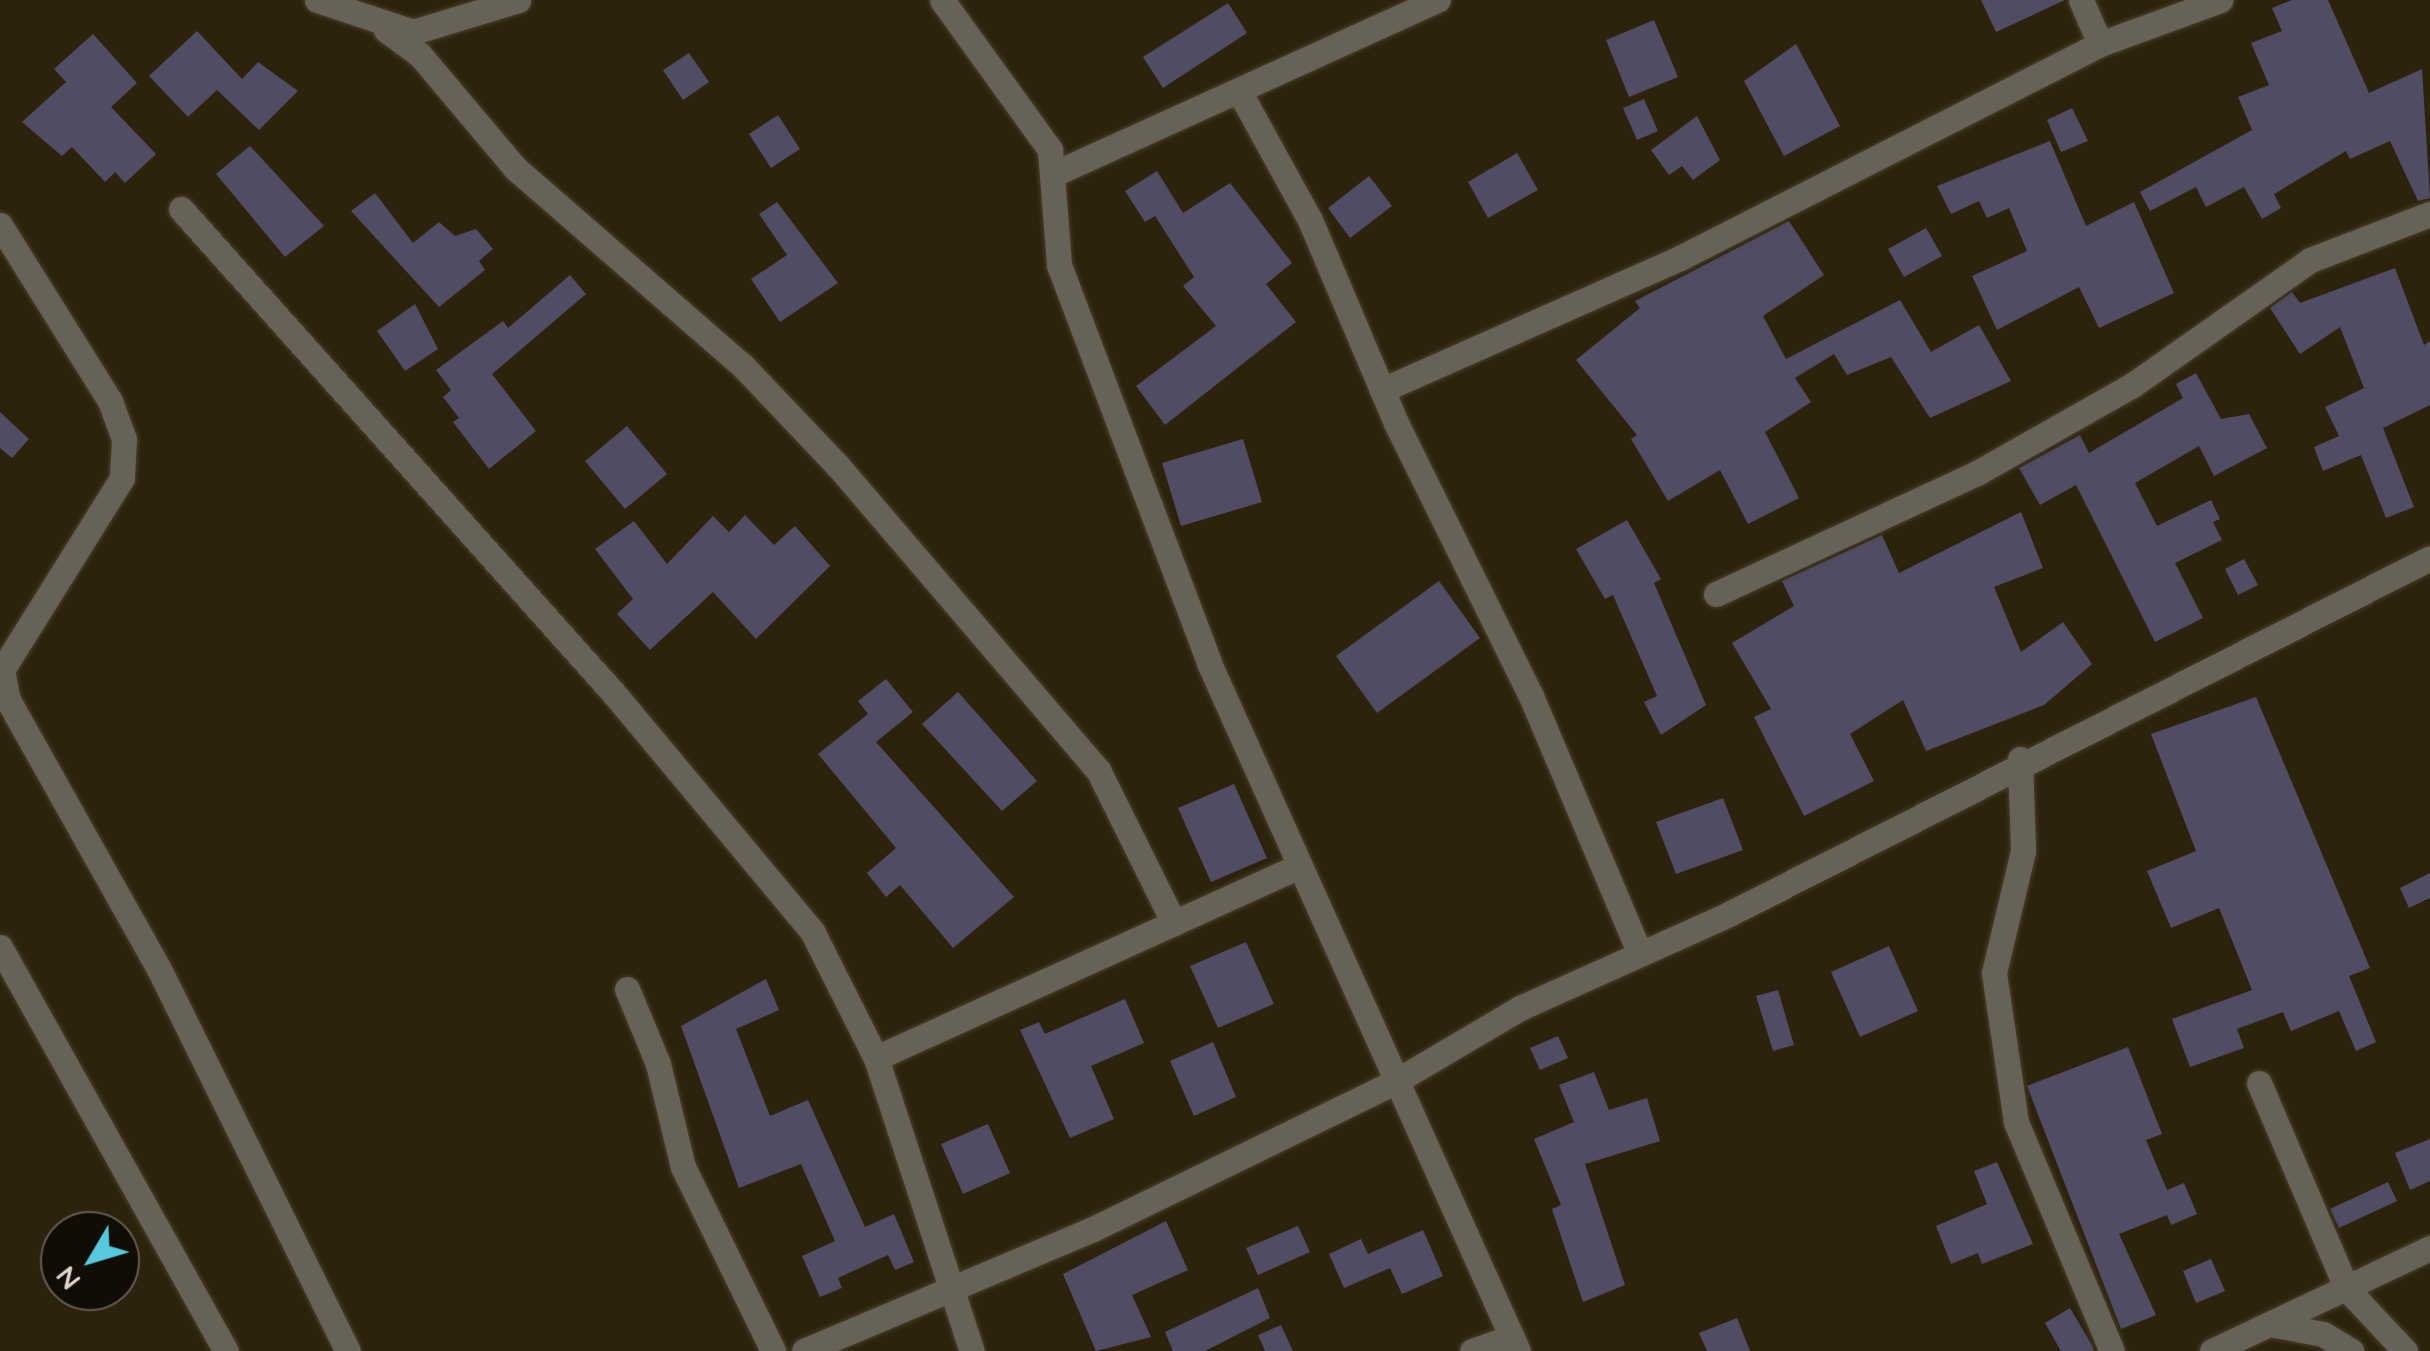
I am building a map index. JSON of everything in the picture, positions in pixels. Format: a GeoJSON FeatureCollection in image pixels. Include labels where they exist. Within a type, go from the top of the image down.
{"type":"FeatureCollection","features":[{"type":"Feature","properties":{"kind":"street"},"geometry":{"type":"LineString","coordinates":[[317,0],[386,30],[420,55],[515,168],[742,365],[838,466],[1098,770],[1174,923]]}},
{"type":"Feature","properties":{"kind":"street"},"geometry":{"type":"LineString","coordinates":[[386,30],[458,25],[518,0]]}},
{"type":"Feature","properties":{"kind":"street"},"geometry":{"type":"LineString","coordinates":[[942,0],[1058,172],[1059,265],[1209,663],[1515,1344],[1472,1351]]}},
{"type":"Feature","properties":{"kind":"street"},"geometry":{"type":"LineString","coordinates":[[1058,172],[1438,0]]}},
{"type":"Feature","properties":{"kind":"street"},"geometry":{"type":"LineString","coordinates":[[2081,0],[2100,44]]}},
{"type":"Feature","properties":{"kind":"street"},"geometry":{"type":"LineString","coordinates":[[1382,390],[1680,258],[2100,44],[2220,0]]}},
{"type":"Feature","properties":{"kind":"street"},"geometry":{"type":"LineString","coordinates":[[1238,91],[1310,220],[1382,390],[1531,696],[1640,954]]}},
{"type":"Feature","properties":{"kind":"street"},"geometry":{"type":"LineString","coordinates":[[181,209],[750,855],[812,931],[876,1058],[972,1351]]}},
{"type":"Feature","properties":{"kind":"street"},"geometry":{"type":"LineString","coordinates":[[1716,594],[1977,473],[2132,386],[2310,260],[2430,214]]}},
{"type":"Feature","properties":{"kind":"street"},"geometry":{"type":"LineString","coordinates":[[0,224],[110,401],[124,439],[122,478],[2,670],[8,700],[159,969],[348,1351]]}},
{"type":"Feature","properties":{"kind":"street"},"geometry":{"type":"LineString","coordinates":[[804,1351],[948,1286],[1093,1228],[1398,1080],[1520,1008],[1640,954],[2020,759],[2430,558]]}},
{"type":"Feature","properties":{"kind":"street"},"geometry":{"type":"LineString","coordinates":[[2020,759],[2024,850],[1994,973],[2016,1122],[2112,1351]]}},
{"type":"Feature","properties":{"kind":"street"},"geometry":{"type":"LineString","coordinates":[[876,1058],[1300,866]]}},
{"type":"Feature","properties":{"kind":"street"},"geometry":{"type":"LineString","coordinates":[[0,947],[226,1351]]}},
{"type":"Feature","properties":{"kind":"street"},"geometry":{"type":"LineString","coordinates":[[627,988],[658,1064],[683,1166],[772,1351]]}},
{"type":"Feature","properties":{"kind":"street"},"geometry":{"type":"LineString","coordinates":[[2259,1083],[2347,1288],[2405,1351]]}},
{"type":"Feature","properties":{"kind":"street"},"geometry":{"type":"LineString","coordinates":[[2212,1351],[2430,1248]]}},
{"type":"Feature","properties":{"kind":"street"},"geometry":{"type":"LineString","coordinates":[[2270,1324],[2323,1334],[2351,1351]]}},
{"type":"Feature","properties":{"kind":"building"},"geometry":{"type":"Polygon","coordinates":[[[1981,0],[2065,0],[1996,32],[1981,0]]]}},
{"type":"Feature","properties":{"kind":"building"},"geometry":{"type":"Polygon","coordinates":[[[2292,0],[2328,0],[2369,93],[2422,69],[2430,198],[2418,201],[2390,141],[2350,159],[2346,151],[2274,194],[2281,208],[2262,219],[2244,187],[2206,207],[2196,187],[2150,211],[2140,192],[2252,130],[2238,97],[2269,85],[2251,43],[2282,31],[2272,8],[2292,0]]]}},
{"type":"Feature","properties":{"kind":"building"},"geometry":{"type":"Polygon","coordinates":[[[1228,3],[1247,33],[1163,88],[1143,57],[1228,3]]]}},
{"type":"Feature","properties":{"kind":"building"},"geometry":{"type":"Polygon","coordinates":[[[1654,20],[1678,77],[1629,97],[1606,40],[1654,20]]]}},
{"type":"Feature","properties":{"kind":"building"},"geometry":{"type":"Polygon","coordinates":[[[197,31],[242,79],[258,62],[298,91],[259,130],[217,90],[188,117],[149,76],[197,31]]]}},
{"type":"Feature","properties":{"kind":"building"},"geometry":{"type":"Polygon","coordinates":[[[93,34],[137,83],[111,107],[156,154],[125,183],[115,172],[105,182],[72,147],[62,156],[22,122],[66,82],[54,69],[93,34]]]}},
{"type":"Feature","properties":{"kind":"building"},"geometry":{"type":"Polygon","coordinates":[[[1796,44],[1840,126],[1784,156],[1744,81],[1796,44]]]}},
{"type":"Feature","properties":{"kind":"building"},"geometry":{"type":"Polygon","coordinates":[[[689,53],[709,82],[683,100],[663,70],[689,53]]]}},
{"type":"Feature","properties":{"kind":"building"},"geometry":{"type":"Polygon","coordinates":[[[1644,99],[1658,131],[1637,140],[1623,108],[1644,99]]]}},
{"type":"Feature","properties":{"kind":"building"},"geometry":{"type":"Polygon","coordinates":[[[2072,108],[2088,141],[2061,152],[2047,120],[2072,108]]]}},
{"type":"Feature","properties":{"kind":"building"},"geometry":{"type":"Polygon","coordinates":[[[778,115],[800,149],[771,168],[749,134],[778,115]]]}},
{"type":"Feature","properties":{"kind":"building"},"geometry":{"type":"Polygon","coordinates":[[[1697,116],[1720,160],[1693,180],[1682,166],[1669,175],[1651,150],[1697,116]]]}},
{"type":"Feature","properties":{"kind":"building"},"geometry":{"type":"Polygon","coordinates":[[[2050,141],[2086,226],[2134,202],[2174,293],[2099,328],[2079,287],[1997,330],[1972,276],[2027,251],[2009,208],[1987,218],[1979,201],[1951,214],[1937,186],[2050,141]]]}},
{"type":"Feature","properties":{"kind":"building"},"geometry":{"type":"Polygon","coordinates":[[[250,146],[324,226],[285,257],[216,174],[250,146]]]}},
{"type":"Feature","properties":{"kind":"building"},"geometry":{"type":"Polygon","coordinates":[[[1517,153],[1538,190],[1488,218],[1468,182],[1517,153]]]}},
{"type":"Feature","properties":{"kind":"building"},"geometry":{"type":"Polygon","coordinates":[[[1157,171],[1183,213],[1230,183],[1292,263],[1266,284],[1296,322],[1165,425],[1136,386],[1216,326],[1183,286],[1194,277],[1155,216],[1145,222],[1125,191],[1157,171]]]}},
{"type":"Feature","properties":{"kind":"building"},"geometry":{"type":"Polygon","coordinates":[[[1369,176],[1392,206],[1350,238],[1328,208],[1369,176]]]}},
{"type":"Feature","properties":{"kind":"building"},"geometry":{"type":"Polygon","coordinates":[[[375,193],[413,243],[439,222],[455,236],[476,229],[493,249],[479,261],[485,270],[439,307],[351,211],[375,193]]]}},
{"type":"Feature","properties":{"kind":"building"},"geometry":{"type":"Polygon","coordinates":[[[777,202],[838,283],[780,322],[751,279],[787,255],[759,214],[777,202]]]}},
{"type":"Feature","properties":{"kind":"building"},"geometry":{"type":"Polygon","coordinates":[[[1789,221],[1824,275],[1763,316],[1786,359],[1900,300],[1931,352],[1979,325],[2011,381],[1930,418],[1891,357],[1847,375],[1834,354],[1795,378],[1811,402],[1765,432],[1799,498],[1748,524],[1720,470],[1668,501],[1631,439],[1637,435],[1576,360],[1640,308],[1635,301],[1789,221]]]}},
{"type":"Feature","properties":{"kind":"building"},"geometry":{"type":"Polygon","coordinates":[[[1926,228],[1942,256],[1904,277],[1888,249],[1926,228]]]}},
{"type":"Feature","properties":{"kind":"building"},"geometry":{"type":"Polygon","coordinates":[[[2395,268],[2424,345],[2430,341],[2430,405],[2383,428],[2414,507],[2386,518],[2361,455],[2323,471],[2314,447],[2339,436],[2325,407],[2364,388],[2340,327],[2300,354],[2270,308],[2292,292],[2300,303],[2395,268]]]}},
{"type":"Feature","properties":{"kind":"building"},"geometry":{"type":"Polygon","coordinates":[[[570,275],[586,294],[492,374],[536,431],[489,469],[453,422],[459,418],[443,397],[451,390],[436,370],[503,321],[508,328],[570,275]]]}},
{"type":"Feature","properties":{"kind":"building"},"geometry":{"type":"Polygon","coordinates":[[[415,304],[438,349],[405,371],[377,331],[415,304]]]}},
{"type":"Feature","properties":{"kind":"building"},"geometry":{"type":"Polygon","coordinates":[[[2196,373],[2221,419],[2249,414],[2267,448],[2214,476],[2199,446],[2135,483],[2157,526],[2211,500],[2220,519],[2213,522],[2222,540],[2175,563],[2203,618],[2155,642],[2076,485],[2040,505],[2019,468],[2080,435],[2089,453],[2183,398],[2176,384],[2196,373]]]}},
{"type":"Feature","properties":{"kind":"building"},"geometry":{"type":"Polygon","coordinates":[[[0,412],[29,439],[12,458],[0,448],[0,412]]]}},
{"type":"Feature","properties":{"kind":"building"},"geometry":{"type":"Polygon","coordinates":[[[627,426],[667,474],[625,509],[585,461],[627,426]]]}},
{"type":"Feature","properties":{"kind":"building"},"geometry":{"type":"Polygon","coordinates":[[[1243,439],[1262,502],[1181,526],[1162,463],[1243,439]]]}},
{"type":"Feature","properties":{"kind":"building"},"geometry":{"type":"Polygon","coordinates":[[[2021,512],[2043,568],[1994,587],[2021,652],[2063,622],[2092,664],[2044,705],[1926,751],[1903,700],[1850,734],[1874,781],[1804,816],[1754,717],[1771,709],[1732,643],[1794,606],[1782,581],[1882,535],[1899,573],[2021,512]]]}},
{"type":"Feature","properties":{"kind":"building"},"geometry":{"type":"Polygon","coordinates":[[[745,515],[774,545],[795,526],[830,566],[756,639],[713,592],[650,650],[617,614],[633,599],[595,549],[634,521],[667,564],[713,516],[729,532],[745,515]]]}},
{"type":"Feature","properties":{"kind":"building"},"geometry":{"type":"Polygon","coordinates":[[[1627,520],[1661,579],[1654,583],[1706,705],[1661,735],[1644,702],[1657,696],[1613,595],[1605,599],[1576,549],[1627,520]]]}},
{"type":"Feature","properties":{"kind":"building"},"geometry":{"type":"Polygon","coordinates":[[[2244,559],[2258,585],[2238,595],[2225,569],[2244,559]]]}},
{"type":"Feature","properties":{"kind":"building"},"geometry":{"type":"Polygon","coordinates":[[[1439,581],[1480,638],[1377,713],[1336,656],[1439,581]]]}},
{"type":"Feature","properties":{"kind":"building"},"geometry":{"type":"Polygon","coordinates":[[[886,679],[913,712],[876,742],[1014,897],[953,948],[900,885],[886,897],[867,873],[896,848],[818,754],[868,714],[858,701],[886,679]]]}},
{"type":"Feature","properties":{"kind":"building"},"geometry":{"type":"Polygon","coordinates":[[[958,692],[1037,781],[1002,811],[922,724],[958,692]]]}},
{"type":"Feature","properties":{"kind":"building"},"geometry":{"type":"Polygon","coordinates":[[[2256,697],[2370,968],[2349,976],[2376,1042],[2356,1051],[2339,1011],[2291,1031],[2283,1012],[2237,1029],[2244,1048],[2190,1067],[2172,1019],[2252,990],[2219,908],[2171,928],[2147,871],[2196,851],[2151,734],[2256,697]]]}},
{"type":"Feature","properties":{"kind":"building"},"geometry":{"type":"Polygon","coordinates":[[[1234,784],[1267,858],[1211,882],[1178,808],[1234,784]]]}},
{"type":"Feature","properties":{"kind":"building"},"geometry":{"type":"Polygon","coordinates":[[[1723,798],[1743,850],[1676,874],[1656,822],[1723,798]]]}},
{"type":"Feature","properties":{"kind":"building"},"geometry":{"type":"Polygon","coordinates":[[[2430,873],[2430,898],[2409,908],[2400,888],[2430,873]]]}},
{"type":"Feature","properties":{"kind":"building"},"geometry":{"type":"Polygon","coordinates":[[[1246,942],[1274,1004],[1218,1028],[1190,966],[1246,942]]]}},
{"type":"Feature","properties":{"kind":"building"},"geometry":{"type":"Polygon","coordinates":[[[1889,946],[1918,1011],[1860,1037],[1831,972],[1889,946]]]}},
{"type":"Feature","properties":{"kind":"building"},"geometry":{"type":"Polygon","coordinates":[[[766,979],[779,1010],[736,1029],[770,1116],[808,1100],[865,1227],[894,1214],[914,1262],[895,1270],[888,1255],[838,1278],[842,1288],[820,1297],[802,1256],[835,1241],[801,1164],[739,1188],[681,1026],[766,979]]]}},
{"type":"Feature","properties":{"kind":"building"},"geometry":{"type":"Polygon","coordinates":[[[1778,990],[1794,1045],[1773,1051],[1756,996],[1778,990]]]}},
{"type":"Feature","properties":{"kind":"building"},"geometry":{"type":"Polygon","coordinates":[[[1125,999],[1144,1043],[1091,1066],[1114,1119],[1070,1138],[1020,1030],[1039,1022],[1045,1034],[1125,999]]]}},
{"type":"Feature","properties":{"kind":"building"},"geometry":{"type":"Polygon","coordinates":[[[1558,1036],[1568,1058],[1540,1070],[1530,1048],[1558,1036]]]}},
{"type":"Feature","properties":{"kind":"building"},"geometry":{"type":"Polygon","coordinates":[[[1213,1042],[1236,1097],[1194,1116],[1170,1061],[1213,1042]]]}},
{"type":"Feature","properties":{"kind":"building"},"geometry":{"type":"Polygon","coordinates":[[[2128,1047],[2162,1134],[2146,1140],[2167,1190],[2184,1183],[2197,1214],[2171,1225],[2167,1215],[2119,1234],[2156,1315],[2121,1329],[2027,1086],[2128,1047]]]}},
{"type":"Feature","properties":{"kind":"building"},"geometry":{"type":"Polygon","coordinates":[[[1594,1072],[1609,1110],[1647,1098],[1660,1141],[1585,1164],[1625,1285],[1583,1302],[1552,1209],[1561,1205],[1534,1139],[1574,1122],[1559,1085],[1594,1072]]]}},
{"type":"Feature","properties":{"kind":"building"},"geometry":{"type":"Polygon","coordinates":[[[988,1124],[1010,1173],[963,1194],[941,1144],[988,1124]]]}},
{"type":"Feature","properties":{"kind":"building"},"geometry":{"type":"Polygon","coordinates":[[[2430,1139],[2430,1181],[2410,1190],[2395,1153],[2430,1139]]]}},
{"type":"Feature","properties":{"kind":"building"},"geometry":{"type":"Polygon","coordinates":[[[1997,1162],[2033,1244],[1982,1264],[1978,1253],[1951,1264],[1936,1226],[1987,1204],[1974,1171],[1997,1162]]]}},
{"type":"Feature","properties":{"kind":"building"},"geometry":{"type":"Polygon","coordinates":[[[2388,1182],[2397,1201],[2339,1228],[2330,1209],[2388,1182]]]}},
{"type":"Feature","properties":{"kind":"building"},"geometry":{"type":"Polygon","coordinates":[[[1166,1221],[1188,1270],[1132,1295],[1151,1337],[1096,1351],[1063,1274],[1166,1221]]]}},
{"type":"Feature","properties":{"kind":"building"},"geometry":{"type":"Polygon","coordinates":[[[1298,1226],[1310,1252],[1258,1275],[1246,1248],[1298,1226]]]}},
{"type":"Feature","properties":{"kind":"building"},"geometry":{"type":"Polygon","coordinates":[[[1423,1230],[1443,1276],[1402,1294],[1390,1268],[1344,1288],[1329,1254],[1361,1239],[1368,1254],[1423,1230]]]}},
{"type":"Feature","properties":{"kind":"building"},"geometry":{"type":"Polygon","coordinates":[[[2211,1259],[2225,1291],[2196,1303],[2183,1271],[2211,1259]]]}},
{"type":"Feature","properties":{"kind":"building"},"geometry":{"type":"Polygon","coordinates":[[[1258,1288],[1270,1318],[1205,1351],[1173,1351],[1165,1332],[1258,1288]]]}},
{"type":"Feature","properties":{"kind":"building"},"geometry":{"type":"Polygon","coordinates":[[[2070,1308],[2094,1351],[2061,1351],[2045,1323],[2070,1308]]]}},
{"type":"Feature","properties":{"kind":"building"},"geometry":{"type":"Polygon","coordinates":[[[1737,1318],[1750,1351],[1707,1351],[1699,1333],[1737,1318]]]}},
{"type":"Feature","properties":{"kind":"building"},"geometry":{"type":"Polygon","coordinates":[[[1281,1325],[1293,1351],[1265,1351],[1258,1335],[1281,1325]]]}}]}
